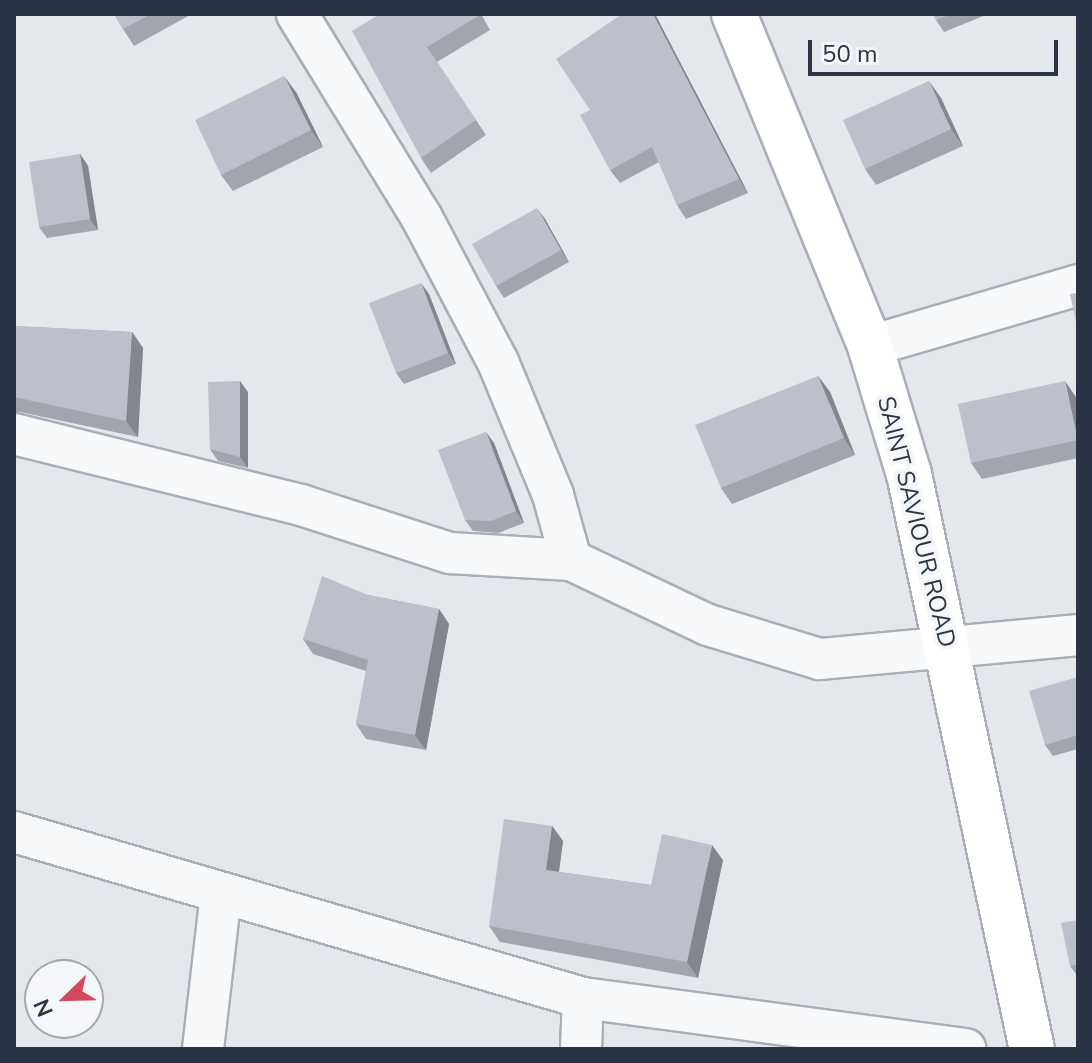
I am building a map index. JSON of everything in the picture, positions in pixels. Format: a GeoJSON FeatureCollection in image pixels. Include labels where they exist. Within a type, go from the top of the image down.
{"type":"FeatureCollection","features":[{"type":"Feature","properties":{"kind":"street"},"geometry":{"type":"LineString","coordinates":[[297,14],[422,218],[498,362],[553,495],[571,560]]}},
{"type":"Feature","properties":{"kind":"street","name":"SAINT SAVIOUR ROAD"},"geometry":{"type":"LineString","coordinates":[[734,14],[870,346],[909,474],[1032,1049]]}},
{"type":"Feature","properties":{"kind":"street"},"geometry":{"type":"LineString","coordinates":[[870,346],[1078,285]]}},
{"type":"Feature","properties":{"kind":"street"},"geometry":{"type":"LineString","coordinates":[[14,434],[301,505],[450,553],[571,560],[708,625],[820,659],[1078,635]]}},
{"type":"Feature","properties":{"kind":"street"},"geometry":{"type":"LineString","coordinates":[[14,832],[583,998],[966,1049]]}},
{"type":"Feature","properties":{"kind":"street"},"geometry":{"type":"LineString","coordinates":[[203,1049],[221,894]]}},
{"type":"Feature","properties":{"kind":"street"},"geometry":{"type":"LineString","coordinates":[[581,1049],[583,998]]}},
{"type":"Feature","properties":{"kind":"building"},"geometry":{"type":"Polygon","coordinates":[[[114,14],[151,14],[123,29],[114,14]]]}},
{"type":"Feature","properties":{"kind":"building"},"geometry":{"type":"Polygon","coordinates":[[[380,14],[480,15],[427,47],[476,120],[421,158],[352,31],[380,14]]]}},
{"type":"Feature","properties":{"kind":"building"},"geometry":{"type":"Polygon","coordinates":[[[622,14],[653,14],[739,179],[677,205],[652,147],[610,170],[580,115],[590,110],[556,59],[622,14]]]}},
{"type":"Feature","properties":{"kind":"building"},"geometry":{"type":"Polygon","coordinates":[[[933,14],[952,14],[936,20],[933,14]]]}},
{"type":"Feature","properties":{"kind":"building"},"geometry":{"type":"Polygon","coordinates":[[[284,76],[311,130],[221,175],[195,120],[284,76]]]}},
{"type":"Feature","properties":{"kind":"building"},"geometry":{"type":"Polygon","coordinates":[[[929,81],[951,129],[865,169],[843,120],[929,81]]]}},
{"type":"Feature","properties":{"kind":"building"},"geometry":{"type":"Polygon","coordinates":[[[80,154],[90,219],[39,227],[29,162],[80,154]]]}},
{"type":"Feature","properties":{"kind":"building"},"geometry":{"type":"Polygon","coordinates":[[[537,208],[561,250],[496,286],[472,244],[537,208]]]}},
{"type":"Feature","properties":{"kind":"building"},"geometry":{"type":"Polygon","coordinates":[[[421,283],[448,353],[396,373],[369,303],[421,283]]]}},
{"type":"Feature","properties":{"kind":"building"},"geometry":{"type":"Polygon","coordinates":[[[1078,293],[1078,332],[1070,294],[1078,293]]]}},
{"type":"Feature","properties":{"kind":"building"},"geometry":{"type":"Polygon","coordinates":[[[14,326],[132,332],[126,421],[14,397],[14,326]]]}},
{"type":"Feature","properties":{"kind":"building"},"geometry":{"type":"Polygon","coordinates":[[[818,376],[844,438],[721,488],[695,425],[818,376]]]}},
{"type":"Feature","properties":{"kind":"building"},"geometry":{"type":"Polygon","coordinates":[[[240,381],[240,457],[210,449],[208,382],[240,381]]]}},
{"type":"Feature","properties":{"kind":"building"},"geometry":{"type":"Polygon","coordinates":[[[1065,381],[1078,440],[971,463],[958,404],[1065,381]]]}},
{"type":"Feature","properties":{"kind":"building"},"geometry":{"type":"Polygon","coordinates":[[[486,432],[516,511],[491,521],[465,520],[438,450],[486,432]]]}},
{"type":"Feature","properties":{"kind":"building"},"geometry":{"type":"Polygon","coordinates":[[[322,576],[368,595],[439,609],[415,735],[356,724],[368,660],[303,639],[322,576]]]}},
{"type":"Feature","properties":{"kind":"building"},"geometry":{"type":"Polygon","coordinates":[[[1078,677],[1078,735],[1045,745],[1029,691],[1078,677]]]}},
{"type":"Feature","properties":{"kind":"building"},"geometry":{"type":"Polygon","coordinates":[[[504,819],[552,826],[546,870],[651,885],[662,834],[712,845],[687,962],[489,926],[504,819]]]}},
{"type":"Feature","properties":{"kind":"building"},"geometry":{"type":"Polygon","coordinates":[[[1078,920],[1078,964],[1070,966],[1061,923],[1078,920]]]}}]}
